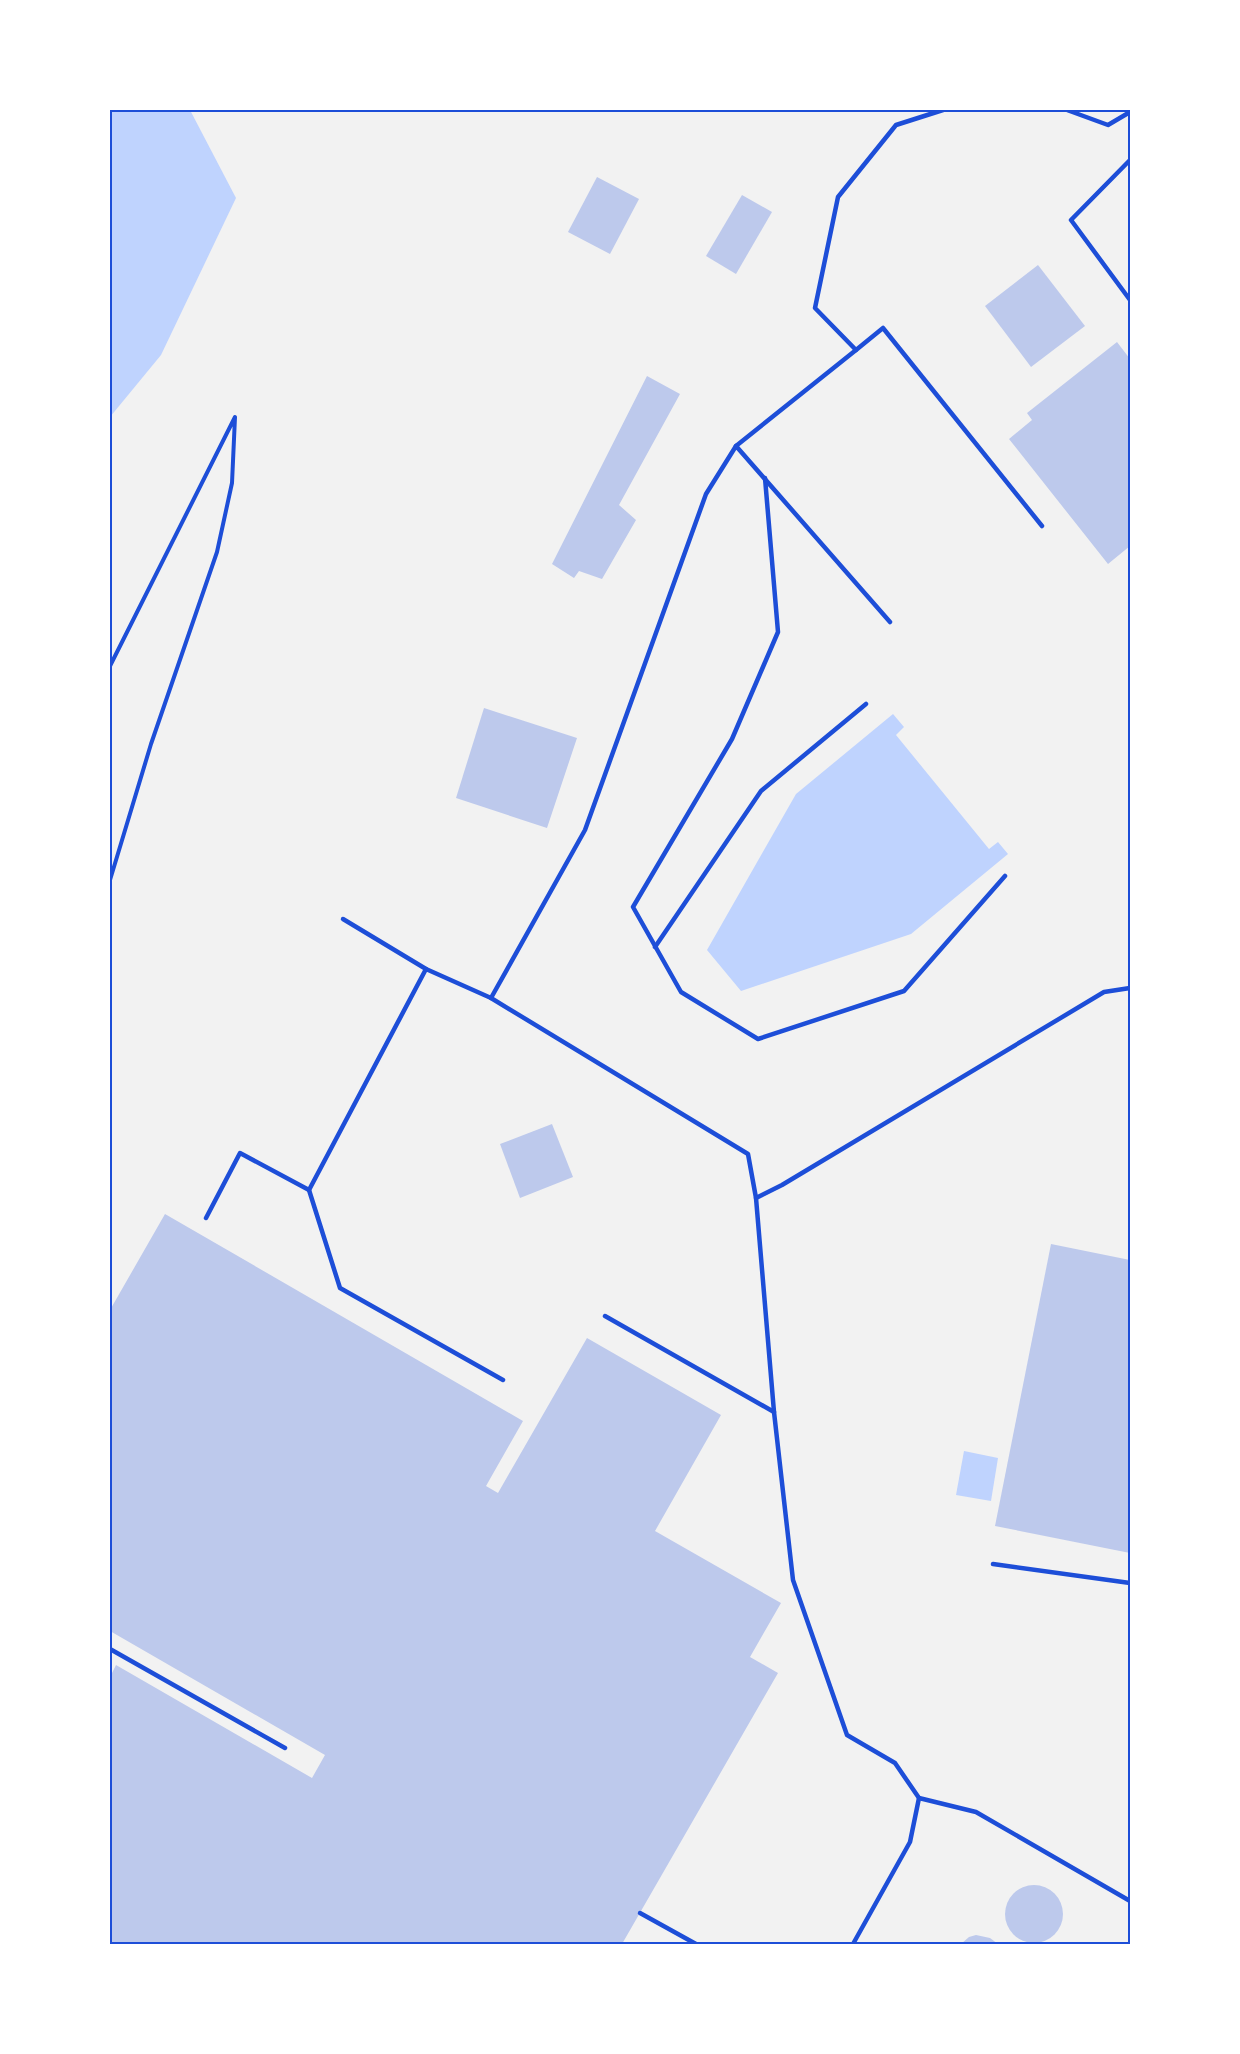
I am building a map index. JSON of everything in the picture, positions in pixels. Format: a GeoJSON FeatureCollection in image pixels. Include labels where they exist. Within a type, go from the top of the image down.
{"type":"FeatureCollection","features":[{"type":"Feature","properties":{"kind":"lane"},"geometry":{"type":"LineString","coordinates":[[856,350],[815,308],[838,196],[896,124],[943,110]]}},
{"type":"Feature","properties":{"kind":"lane"},"geometry":{"type":"LineString","coordinates":[[1067,110],[1108,124],[1131,112]]}},
{"type":"Feature","properties":{"kind":"lane"},"geometry":{"type":"LineString","coordinates":[[1131,160],[1071,220],[1131,300]]}},
{"type":"Feature","properties":{"kind":"lane"},"geometry":{"type":"LineString","coordinates":[[491,998],[585,830],[706,494],[736,446],[884,328],[1042,526]]}},
{"type":"Feature","properties":{"kind":"lane"},"geometry":{"type":"LineString","coordinates":[[736,446],[890,622]]}},
{"type":"Feature","properties":{"kind":"lane"},"geometry":{"type":"LineString","coordinates":[[765,478],[778,632],[732,739],[633,907],[681,992],[758,1039],[904,991],[1005,876]]}},
{"type":"Feature","properties":{"kind":"lane"},"geometry":{"type":"LineString","coordinates":[[655,947],[761,791],[866,704]]}},
{"type":"Feature","properties":{"kind":"lane"},"geometry":{"type":"LineString","coordinates":[[343,919],[426,969],[491,998],[748,1154],[760,1227],[774,1412],[793,1580],[847,1735],[895,1763],[920,1798],[976,1812],[1131,1901]]}},
{"type":"Feature","properties":{"kind":"lane"},"geometry":{"type":"LineString","coordinates":[[309,1190],[426,969]]}},
{"type":"Feature","properties":{"kind":"lane"},"geometry":{"type":"LineString","coordinates":[[756,1198],[782,1185],[1104,992],[1131,987]]}},
{"type":"Feature","properties":{"kind":"lane"},"geometry":{"type":"LineString","coordinates":[[206,1218],[240,1153],[309,1190],[340,1288],[503,1380]]}},
{"type":"Feature","properties":{"kind":"lane"},"geometry":{"type":"LineString","coordinates":[[605,1316],[774,1412]]}},
{"type":"Feature","properties":{"kind":"lane"},"geometry":{"type":"LineString","coordinates":[[993,1564],[1131,1583]]}},
{"type":"Feature","properties":{"kind":"lane"},"geometry":{"type":"LineString","coordinates":[[110,1649],[285,1748]]}},
{"type":"Feature","properties":{"kind":"lane"},"geometry":{"type":"LineString","coordinates":[[853,1944],[910,1842],[920,1798]]}},
{"type":"Feature","properties":{"kind":"lane"},"geometry":{"type":"LineString","coordinates":[[640,1913],[696,1944]]}},
{"type":"Feature","properties":{"kind":"path"},"geometry":{"type":"LineString","coordinates":[[110,666],[235,417],[232,483],[217,552],[152,744],[110,880]]}},
{"type":"Feature","properties":{"kind":"water"},"geometry":{"type":"Polygon","coordinates":[[[110,110],[190,110],[236,198],[161,355],[110,417],[110,110]]]}},
{"type":"Feature","properties":{"kind":"water"},"geometry":{"type":"Polygon","coordinates":[[[893,714],[904,727],[896,735],[989,849],[998,842],[1008,854],[911,934],[741,991],[707,950],[796,794],[893,714]]]}},
{"type":"Feature","properties":{"kind":"water"},"geometry":{"type":"Polygon","coordinates":[[[964,1451],[998,1458],[991,1501],[956,1495],[964,1451]]]}},
{"type":"Feature","properties":{"kind":"building"},"geometry":{"type":"Polygon","coordinates":[[[597,177],[639,199],[610,254],[568,232],[597,177]]]}},
{"type":"Feature","properties":{"kind":"building"},"geometry":{"type":"Polygon","coordinates":[[[742,195],[772,212],[736,274],[706,256],[742,195]]]}},
{"type":"Feature","properties":{"kind":"building"},"geometry":{"type":"Polygon","coordinates":[[[1038,265],[1085,326],[1031,367],[985,306],[1038,265]]]}},
{"type":"Feature","properties":{"kind":"building"},"geometry":{"type":"Polygon","coordinates":[[[1117,342],[1130,359],[1130,546],[1108,564],[1009,439],[1032,420],[1027,413],[1117,342]]]}},
{"type":"Feature","properties":{"kind":"building"},"geometry":{"type":"Polygon","coordinates":[[[647,376],[680,394],[619,505],[636,520],[602,579],[579,571],[574,578],[552,564],[647,376]]]}},
{"type":"Feature","properties":{"kind":"building"},"geometry":{"type":"Polygon","coordinates":[[[484,708],[577,738],[547,828],[456,798],[484,708]]]}},
{"type":"Feature","properties":{"kind":"building"},"geometry":{"type":"Polygon","coordinates":[[[552,1124],[573,1177],[520,1198],[500,1144],[552,1124]]]}},
{"type":"Feature","properties":{"kind":"building"},"geometry":{"type":"Polygon","coordinates":[[[165,1214],[523,1421],[486,1486],[498,1493],[587,1338],[721,1415],[655,1531],[781,1603],[750,1657],[778,1673],[622,1944],[110,1944],[110,1677],[116,1665],[312,1778],[325,1755],[110,1631],[110,1310],[165,1214]]]}},
{"type":"Feature","properties":{"kind":"building"},"geometry":{"type":"Polygon","coordinates":[[[1051,1244],[1130,1260],[1130,1553],[995,1526],[1051,1244]]]}},
{"type":"Feature","properties":{"kind":"building"},"geometry":{"type":"Polygon","coordinates":[[[1034,1885],[1045,1887],[1055,1893],[1061,1903],[1063,1914],[1061,1925],[1055,1935],[1045,1941],[1034,1943],[1023,1941],[1013,1935],[1007,1925],[1005,1914],[1007,1903],[1013,1893],[1023,1887],[1034,1885]]]}},
{"type":"Feature","properties":{"kind":"building"},"geometry":{"type":"Polygon","coordinates":[[[976,1935],[990,1938],[998,1944],[961,1944],[969,1937],[976,1935]]]}}]}
